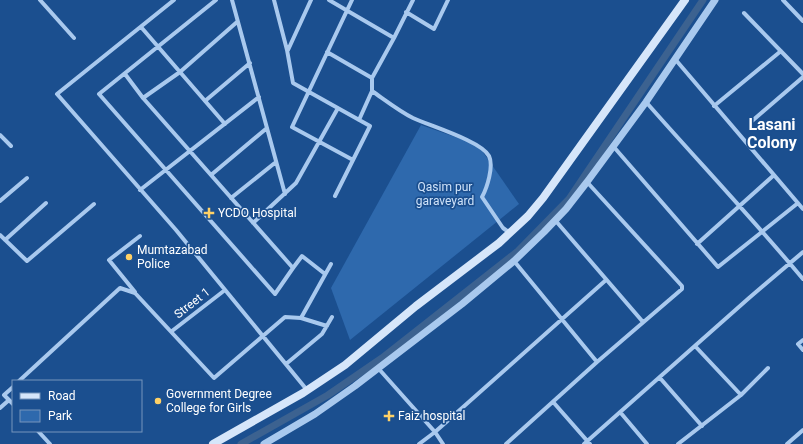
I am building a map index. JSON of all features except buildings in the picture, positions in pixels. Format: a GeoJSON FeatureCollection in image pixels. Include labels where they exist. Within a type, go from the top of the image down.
{"type":"FeatureCollection","features":[{"type":"Feature","properties":{"kind":"main road"},"geometry":{"type":"LineString","coordinates":[[213,444],[307,390],[345,365],[510,233],[528,216],[543,198],[685,0]]}},
{"type":"Feature","properties":{"kind":"street"},"geometry":{"type":"LineString","coordinates":[[40,0],[74,38]]}},
{"type":"Feature","properties":{"kind":"street"},"geometry":{"type":"LineString","coordinates":[[174,0],[57,94],[225,290],[307,390]]}},
{"type":"Feature","properties":{"kind":"street"},"geometry":{"type":"LineString","coordinates":[[216,0],[99,94],[276,294],[302,256],[325,274]]}},
{"type":"Feature","properties":{"kind":"street"},"geometry":{"type":"LineString","coordinates":[[232,0],[237,22],[260,97],[285,194]]}},
{"type":"Feature","properties":{"kind":"street"},"geometry":{"type":"LineString","coordinates":[[274,0],[287,50],[293,83],[370,126],[335,196]]}},
{"type":"Feature","properties":{"kind":"street"},"geometry":{"type":"LineString","coordinates":[[287,50],[311,0]]}},
{"type":"Feature","properties":{"kind":"street"},"geometry":{"type":"LineString","coordinates":[[329,0],[394,38]]}},
{"type":"Feature","properties":{"kind":"street"},"geometry":{"type":"LineString","coordinates":[[352,0],[292,127],[353,160]]}},
{"type":"Feature","properties":{"kind":"street"},"geometry":{"type":"LineString","coordinates":[[359,120],[372,91],[372,78],[413,0]]}},
{"type":"Feature","properties":{"kind":"street"},"geometry":{"type":"LineString","coordinates":[[406,12],[434,29],[448,0]]}},
{"type":"Feature","properties":{"kind":"street"},"geometry":{"type":"LineString","coordinates":[[264,444],[315,414],[378,368],[462,304],[514,261],[566,209],[587,182],[646,102],[715,0]]}},
{"type":"Feature","properties":{"kind":"street"},"geometry":{"type":"LineString","coordinates":[[783,0],[803,21]]}},
{"type":"Feature","properties":{"kind":"street"},"geometry":{"type":"LineString","coordinates":[[744,13],[803,74]]}},
{"type":"Feature","properties":{"kind":"street"},"geometry":{"type":"LineString","coordinates":[[143,98],[180,72],[237,22]]}},
{"type":"Feature","properties":{"kind":"street"},"geometry":{"type":"LineString","coordinates":[[141,27],[225,124]]}},
{"type":"Feature","properties":{"kind":"street"},"geometry":{"type":"LineString","coordinates":[[714,106],[781,51]]}},
{"type":"Feature","properties":{"kind":"street"},"geometry":{"type":"LineString","coordinates":[[327,52],[372,78]]}},
{"type":"Feature","properties":{"kind":"street"},"geometry":{"type":"LineString","coordinates":[[675,59],[803,209]]}},
{"type":"Feature","properties":{"kind":"street"},"geometry":{"type":"LineString","coordinates":[[205,101],[250,63]]}},
{"type":"Feature","properties":{"kind":"street"},"geometry":{"type":"LineString","coordinates":[[125,74],[143,98],[293,268]]}},
{"type":"Feature","properties":{"kind":"street"},"geometry":{"type":"LineString","coordinates":[[752,121],[803,77]]}},
{"type":"Feature","properties":{"kind":"street"},"geometry":{"type":"LineString","coordinates":[[372,91],[412,117],[452,133],[484,149],[490,158],[488,185],[482,197],[503,228],[510,233]]}},
{"type":"Feature","properties":{"kind":"street"},"geometry":{"type":"LineString","coordinates":[[140,190],[260,97]]}},
{"type":"Feature","properties":{"kind":"street"},"geometry":{"type":"LineString","coordinates":[[646,102],[763,232],[803,279]]}},
{"type":"Feature","properties":{"kind":"street"},"geometry":{"type":"LineString","coordinates":[[253,223],[296,183],[338,108]]}},
{"type":"Feature","properties":{"kind":"street"},"geometry":{"type":"LineString","coordinates":[[210,175],[267,128]]}},
{"type":"Feature","properties":{"kind":"street"},"geometry":{"type":"LineString","coordinates":[[0,135],[11,146]]}},
{"type":"Feature","properties":{"kind":"street"},"geometry":{"type":"LineString","coordinates":[[613,146],[718,267],[798,203]]}},
{"type":"Feature","properties":{"kind":"street"},"geometry":{"type":"LineString","coordinates":[[231,198],[276,162]]}},
{"type":"Feature","properties":{"kind":"street"},"geometry":{"type":"LineString","coordinates":[[697,244],[774,175]]}},
{"type":"Feature","properties":{"kind":"street"},"geometry":{"type":"LineString","coordinates":[[0,201],[27,178]]}},
{"type":"Feature","properties":{"kind":"street"},"geometry":{"type":"LineString","coordinates":[[506,444],[554,403],[597,362],[682,289],[682,286],[587,182]]}},
{"type":"Feature","properties":{"kind":"street"},"geometry":{"type":"LineString","coordinates":[[5,240],[46,202]]}},
{"type":"Feature","properties":{"kind":"street"},"geometry":{"type":"LineString","coordinates":[[0,235],[27,261],[94,204]]}},
{"type":"Feature","properties":{"kind":"street"},"geometry":{"type":"LineString","coordinates":[[555,220],[643,322]]}},
{"type":"Feature","properties":{"kind":"street"},"geometry":{"type":"LineString","coordinates":[[140,236],[109,260],[135,293],[172,331],[214,378],[262,335],[285,317],[302,318],[327,326]]}},
{"type":"Feature","properties":{"kind":"street"},"geometry":{"type":"LineString","coordinates":[[554,403],[587,443],[620,412],[803,252]]}},
{"type":"Feature","properties":{"kind":"street"},"geometry":{"type":"LineString","coordinates":[[514,261],[597,362]]}},
{"type":"Feature","properties":{"kind":"street"},"geometry":{"type":"LineString","coordinates":[[302,318],[331,264]]}},
{"type":"Feature","properties":{"kind":"street"},"geometry":{"type":"LineString","coordinates":[[419,444],[435,432],[606,280]]}},
{"type":"Feature","properties":{"kind":"street"},"geometry":{"type":"LineString","coordinates":[[20,380],[120,288],[135,293]]}},
{"type":"Feature","properties":{"kind":"street","name":"Street 1"},"geometry":{"type":"LineString","coordinates":[[172,331],[225,290]]}},
{"type":"Feature","properties":{"kind":"street"},"geometry":{"type":"LineString","coordinates":[[286,364],[322,334],[332,317]]}},
{"type":"Feature","properties":{"kind":"street"},"geometry":{"type":"LineString","coordinates":[[803,340],[798,344],[803,350]]}},
{"type":"Feature","properties":{"kind":"street"},"geometry":{"type":"LineString","coordinates":[[695,346],[741,395]]}},
{"type":"Feature","properties":{"kind":"street"},"geometry":{"type":"LineString","coordinates":[[378,368],[435,432],[443,444]]}},
{"type":"Feature","properties":{"kind":"street"},"geometry":{"type":"LineString","coordinates":[[678,444],[741,395],[768,368]]}},
{"type":"Feature","properties":{"kind":"street"},"geometry":{"type":"LineString","coordinates":[[660,378],[702,426]]}},
{"type":"Feature","properties":{"kind":"street"},"geometry":{"type":"LineString","coordinates":[[12,388],[2,396],[12,403]]}},
{"type":"Feature","properties":{"kind":"street"},"geometry":{"type":"LineString","coordinates":[[0,408],[9,400]]}},
{"type":"Feature","properties":{"kind":"street"},"geometry":{"type":"LineString","coordinates":[[620,412],[647,444]]}},
{"type":"Feature","properties":{"kind":"street"},"geometry":{"type":"LineString","coordinates":[[788,444],[803,430]]}},
{"type":"Feature","properties":{"kind":"street"},"geometry":{"type":"LineString","coordinates":[[39,432],[50,444]]}},
{"type":"Feature","properties":{"kind":"green space","name":"Qasim pur garaveyard"},"geometry":{"type":"Polygon","coordinates":[[[421,125],[478,145],[519,204],[350,340],[331,288],[421,125]]]}},
{"type":"Feature","properties":{"kind":"waterway"},"geometry":{"type":"LineString","coordinates":[[241,444],[328,395],[382,358],[518,251],[569,199],[703,0]]}},
{"type":"Feature","properties":{"kind":"place","name":"YCDO Hospital"},"geometry":{"type":"Point","coordinates":[209,213]}},
{"type":"Feature","properties":{"kind":"place","name":"Mumtazabad Police"},"geometry":{"type":"Point","coordinates":[129,257]}},
{"type":"Feature","properties":{"kind":"place","name":"Government Degree College for Girls"},"geometry":{"type":"Point","coordinates":[158,401]}},
{"type":"Feature","properties":{"kind":"place","name":"Faiz hospital"},"geometry":{"type":"Point","coordinates":[389,416]}},
{"type":"Feature","properties":{"kind":"district","name":"Lasani Colony"},"geometry":{"type":"Point","coordinates":[772,133]}}]}
